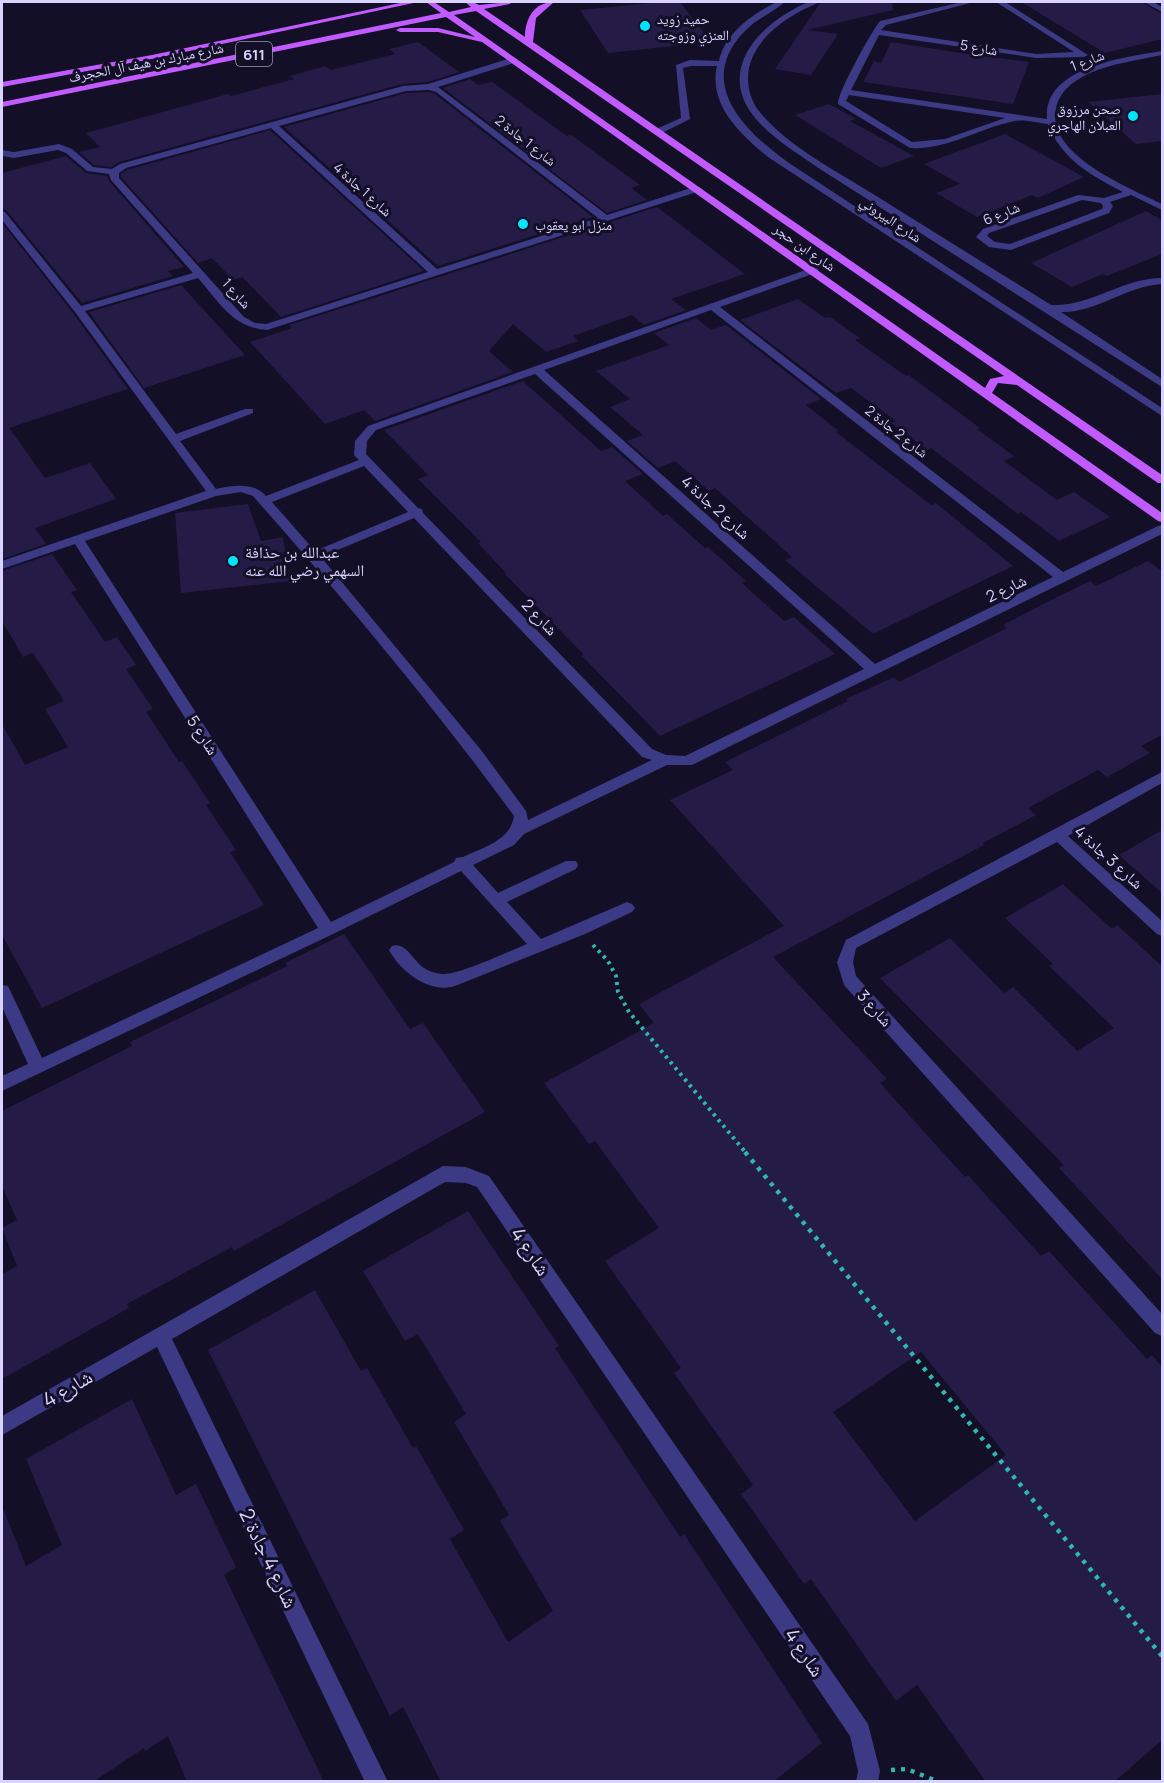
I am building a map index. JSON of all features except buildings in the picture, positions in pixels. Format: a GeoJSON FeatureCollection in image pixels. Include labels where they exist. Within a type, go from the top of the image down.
{"type":"FeatureCollection","features":[{"type":"Feature","properties":{"kind":"main road","name":"شارع مبارك بن هيف آل الحجرف"},"geometry":{"type":"LineString","coordinates":[[2,84],[88,69],[414,2]]}},
{"type":"Feature","properties":{"kind":"main road","name":"شارع ابن حجر"},"geometry":{"type":"LineString","coordinates":[[430,2],[814,270],[1162,518]]}},
{"type":"Feature","properties":{"kind":"main road","name":"شارع مبارك بن هيف آل الحجرف"},"geometry":{"type":"LineString","coordinates":[[2,105],[447,13],[473,4],[507,2]]}},
{"type":"Feature","properties":{"kind":"main road"},"geometry":{"type":"LineString","coordinates":[[529,43],[527,28],[531,16],[550,2]]}},
{"type":"Feature","properties":{"kind":"main road","name":"شارع ابن حجر"},"geometry":{"type":"LineString","coordinates":[[473,4],[1162,480]]}},
{"type":"Feature","properties":{"kind":"main road"},"geometry":{"type":"LineString","coordinates":[[302,44],[405,29],[438,30],[467,36],[501,50]]}},
{"type":"Feature","properties":{"kind":"main road"},"geometry":{"type":"LineString","coordinates":[[955,370],[974,368],[981,361],[980,355]]}},
{"type":"Feature","properties":{"kind":"main road"},"geometry":{"type":"LineString","coordinates":[[987,393],[994,381],[1004,379],[1020,383]]}},
{"type":"Feature","properties":{"kind":"street"},"geometry":{"type":"LineString","coordinates":[[657,132],[671,128],[686,119],[679,67],[690,63],[721,64],[727,47],[740,30],[765,10],[781,2]]}},
{"type":"Feature","properties":{"kind":"street","name":"شارع البيروني"},"geometry":{"type":"LineString","coordinates":[[814,2],[786,15],[766,31],[745,62],[743,81],[750,105],[768,125],[822,167],[1047,308],[1162,384]]}},
{"type":"Feature","properties":{"kind":"street"},"geometry":{"type":"LineString","coordinates":[[970,2],[883,23],[876,32],[841,102],[846,108],[910,145],[917,146],[932,145],[1014,118]]}},
{"type":"Feature","properties":{"kind":"street"},"geometry":{"type":"LineString","coordinates":[[1000,2],[1082,54],[1106,66]]}},
{"type":"Feature","properties":{"kind":"street"},"geometry":{"type":"LineString","coordinates":[[1148,2],[1162,10]]}},
{"type":"Feature","properties":{"kind":"street","name":"شارع 5"},"geometry":{"type":"LineString","coordinates":[[876,32],[1036,56],[1082,54]]}},
{"type":"Feature","properties":{"kind":"street","name":"شارع 1"},"geometry":{"type":"LineString","coordinates":[[1049,122],[1050,106],[1056,93],[1080,74],[1162,53]]}},
{"type":"Feature","properties":{"kind":"street"},"geometry":{"type":"LineString","coordinates":[[2,153],[14,155],[59,147],[69,151],[90,169],[114,172],[123,166],[406,88],[429,87],[514,60]]}},
{"type":"Feature","properties":{"kind":"street","name":"شارع البيروني"},"geometry":{"type":"LineString","coordinates":[[721,64],[720,84],[727,107],[743,129],[774,155],[890,235],[1162,413]]}},
{"type":"Feature","properties":{"kind":"street","name":"شارع 1 جادة 2"},"geometry":{"type":"LineString","coordinates":[[429,87],[439,90],[605,218]]}},
{"type":"Feature","properties":{"kind":"street"},"geometry":{"type":"LineString","coordinates":[[846,92],[1049,122],[1069,152],[1088,168],[1162,207]]}},
{"type":"Feature","properties":{"kind":"street","name":"شارع 1 جادة 4"},"geometry":{"type":"LineString","coordinates":[[274,126],[435,273]]}},
{"type":"Feature","properties":{"kind":"street","name":"شارع 1"},"geometry":{"type":"LineString","coordinates":[[114,172],[114,178],[240,319],[261,327],[267,327],[698,189]]}},
{"type":"Feature","properties":{"kind":"street","name":"شارع 6"},"geometry":{"type":"LineString","coordinates":[[1104,201],[1108,206],[1106,211],[1011,247],[992,245],[981,237],[986,231],[1081,197],[1104,201],[1132,192]]}},
{"type":"Feature","properties":{"kind":"street"},"geometry":{"type":"LineString","coordinates":[[869,221],[889,218],[894,212]]}},
{"type":"Feature","properties":{"kind":"street"},"geometry":{"type":"LineString","coordinates":[[2,214],[79,310],[213,493]]}},
{"type":"Feature","properties":{"kind":"street"},"geometry":{"type":"LineString","coordinates":[[890,235],[901,226],[915,226]]}},
{"type":"Feature","properties":{"kind":"street"},"geometry":{"type":"LineString","coordinates":[[265,501],[367,461],[360,455],[361,441],[372,428],[814,270]]}},
{"type":"Feature","properties":{"kind":"street"},"geometry":{"type":"LineString","coordinates":[[79,310],[201,274]]}},
{"type":"Feature","properties":{"kind":"street"},"geometry":{"type":"LineString","coordinates":[[1047,308],[1068,309],[1144,281],[1162,281]]}},
{"type":"Feature","properties":{"kind":"street","name":"شارع 2 جادة 2"},"geometry":{"type":"LineString","coordinates":[[712,306],[1063,579]]}},
{"type":"Feature","properties":{"kind":"street","name":"شارع 2 جادة 4"},"geometry":{"type":"LineString","coordinates":[[536,369],[874,670]]}},
{"type":"Feature","properties":{"kind":"street"},"geometry":{"type":"LineString","coordinates":[[174,439],[249,411]]}},
{"type":"Feature","properties":{"kind":"street","name":"شارع 2"},"geometry":{"type":"LineString","coordinates":[[367,461],[647,753],[665,760],[687,761],[1162,529]]}},
{"type":"Feature","properties":{"kind":"street"},"geometry":{"type":"LineString","coordinates":[[2,565],[213,493],[233,488],[246,488],[257,493],[313,556],[476,754],[521,815],[519,830]]}},
{"type":"Feature","properties":{"kind":"street"},"geometry":{"type":"LineString","coordinates":[[313,556],[418,512]]}},
{"type":"Feature","properties":{"kind":"street","name":"شارع 5"},"geometry":{"type":"LineString","coordinates":[[78,540],[328,930]]}},
{"type":"Feature","properties":{"kind":"street"},"geometry":{"type":"LineString","coordinates":[[2,1084],[328,930],[461,862],[508,841],[519,830],[665,760]]}},
{"type":"Feature","properties":{"kind":"street","name":"شارع 3"},"geometry":{"type":"LineString","coordinates":[[1162,777],[1058,835],[851,944],[846,953],[845,972],[1162,1328]]}},
{"type":"Feature","properties":{"kind":"street","name":"شارع 3 جادة 4"},"geometry":{"type":"LineString","coordinates":[[1058,835],[1162,930]]}},
{"type":"Feature","properties":{"kind":"street"},"geometry":{"type":"LineString","coordinates":[[461,862],[537,945]]}},
{"type":"Feature","properties":{"kind":"street"},"geometry":{"type":"LineString","coordinates":[[495,901],[571,865]]}},
{"type":"Feature","properties":{"kind":"street"},"geometry":{"type":"LineString","coordinates":[[397,950],[411,970],[430,979],[449,981],[580,930],[627,908]]}},
{"type":"Feature","properties":{"kind":"street"},"geometry":{"type":"LineString","coordinates":[[2,991],[38,1067]]}},
{"type":"Feature","properties":{"kind":"street","name":"شارع 4"},"geometry":{"type":"LineString","coordinates":[[2,1426],[443,1174],[466,1175],[483,1181],[860,1732],[868,1776]]}},
{"type":"Feature","properties":{"kind":"street","name":"شارع 4 جادة 2"},"geometry":{"type":"LineString","coordinates":[[161,1335],[377,1782]]}},
{"type":"Feature","properties":{"kind":"path"},"geometry":{"type":"LineString","coordinates":[[580,930],[608,961],[616,976],[618,992],[629,1012],[1162,1656]]}},
{"type":"Feature","properties":{"kind":"path"},"geometry":{"type":"LineString","coordinates":[[868,1776],[907,1769],[939,1782]]}},
{"type":"Feature","properties":{"kind":"place","name":"حميد زويد العنزي وزوجته"},"geometry":{"type":"Point","coordinates":[645,26]}},
{"type":"Feature","properties":{"kind":"place","name":"صحن مرزوق العبلان الهاجري"},"geometry":{"type":"Point","coordinates":[1133,116]}},
{"type":"Feature","properties":{"kind":"place","name":"منزل ابو يعقوب"},"geometry":{"type":"Point","coordinates":[523,224]}},
{"type":"Feature","properties":{"kind":"place","name":"عبدالله بن حذافة السهمي رضي الله عنه"},"geometry":{"type":"Point","coordinates":[233,561]}}]}
